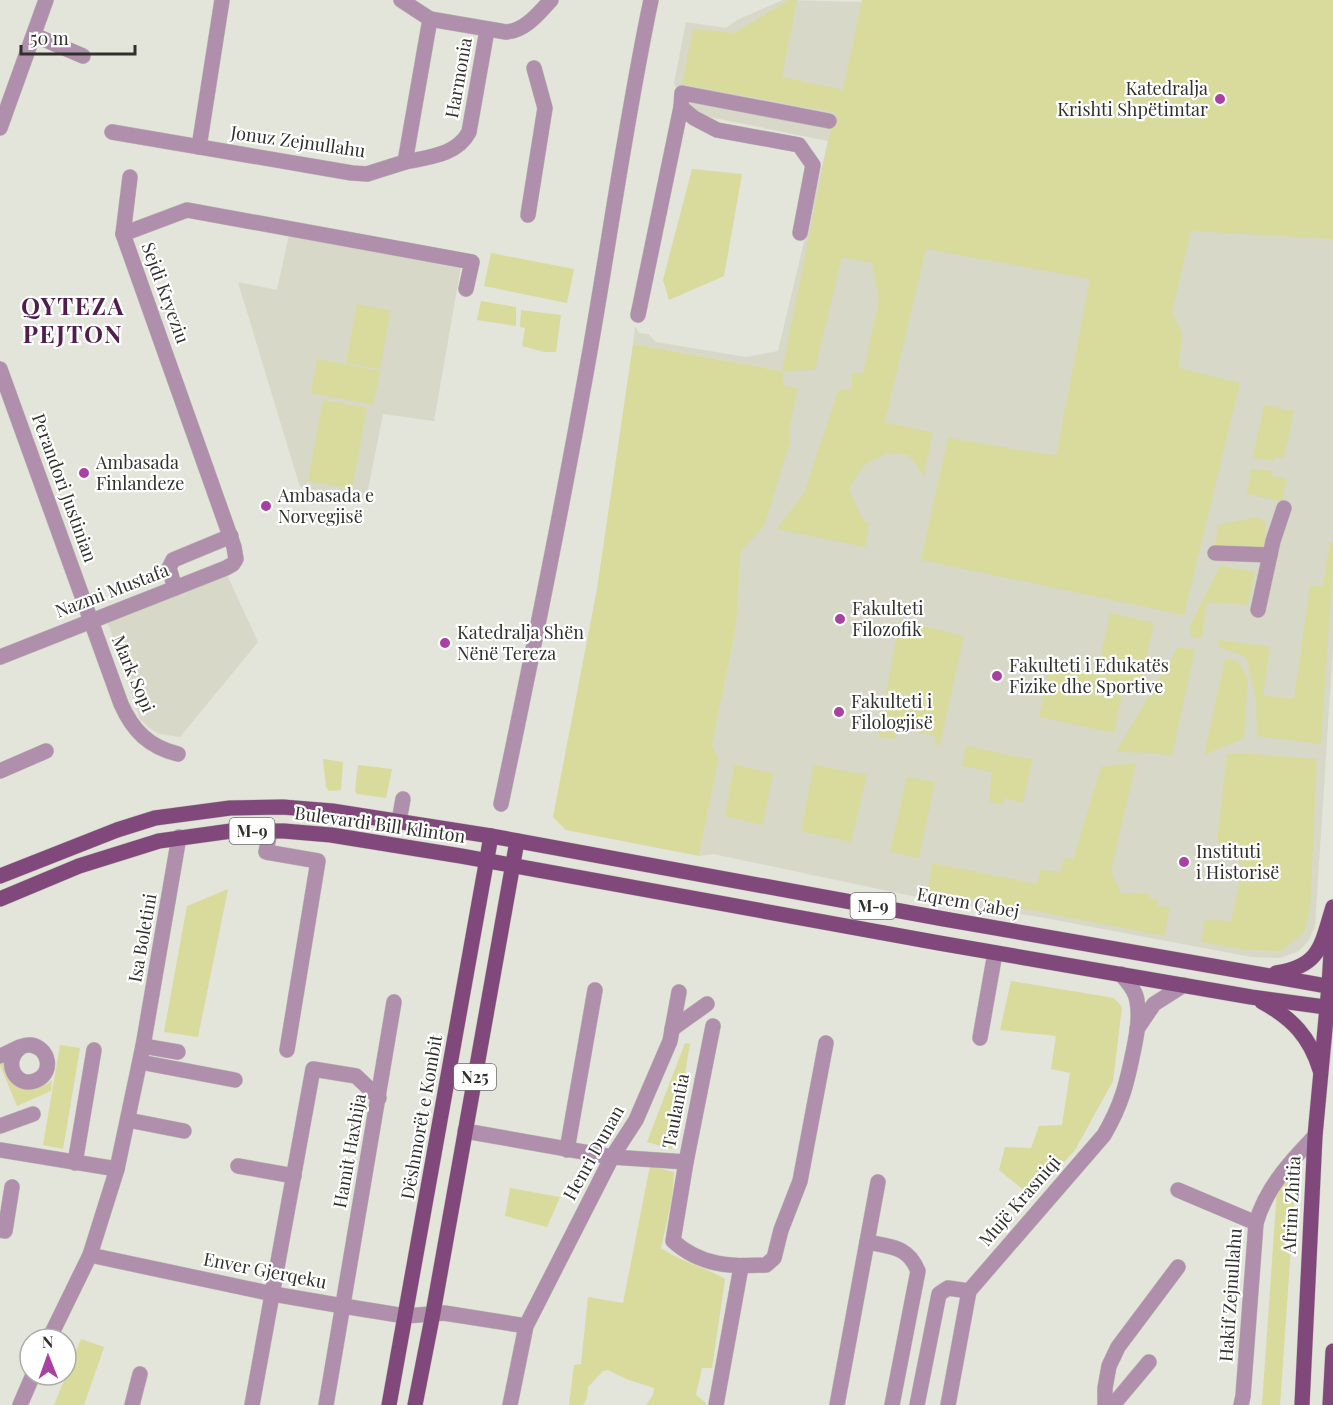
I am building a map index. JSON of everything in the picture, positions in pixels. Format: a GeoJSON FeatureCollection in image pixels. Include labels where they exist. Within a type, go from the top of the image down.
{"type":"FeatureCollection","features":[{"type":"Feature","properties":{"kind":"main road","name":"Bulevardi Bill Klinton"},"geometry":{"type":"LineString","coordinates":[[0,876],[117,830],[155,818],[193,811],[283,807],[332,811],[491,836]]}},
{"type":"Feature","properties":{"kind":"main road","name":"Bulevardi Bill Klinton"},"geometry":{"type":"LineString","coordinates":[[0,899],[113,855],[179,837],[231,831],[331,835],[512,865]]}},
{"type":"Feature","properties":{"kind":"main road","name":"Eqrem Çabej"},"geometry":{"type":"LineString","coordinates":[[491,836],[1331,986]]}},
{"type":"Feature","properties":{"kind":"main road","name":"Dëshmorët e Kombit"},"geometry":{"type":"LineString","coordinates":[[389,1405],[491,836]]}},
{"type":"Feature","properties":{"kind":"main road","name":"N25"},"geometry":{"type":"LineString","coordinates":[[415,1405],[439,1313],[465,1131],[517,841]]}},
{"type":"Feature","properties":{"kind":"main road","name":"M-9"},"geometry":{"type":"LineString","coordinates":[[512,865],[1251,997],[1330,1008]]}},
{"type":"Feature","properties":{"kind":"main road"},"geometry":{"type":"LineString","coordinates":[[1255,974],[1275,974],[1295,970],[1316,956],[1333,907]]}},
{"type":"Feature","properties":{"kind":"main road","name":"Afrim Zhitia"},"geometry":{"type":"LineString","coordinates":[[1302,1405],[1315,1136],[1330,1008],[1333,919]]}},
{"type":"Feature","properties":{"kind":"main road"},"geometry":{"type":"LineString","coordinates":[[1251,997],[1284,1015],[1302,1032],[1313,1052],[1321,1078]]}},
{"type":"Feature","properties":{"kind":"main road"},"geometry":{"type":"LineString","coordinates":[[1330,1405],[1333,1351]]}},
{"type":"Feature","properties":{"kind":"street"},"geometry":{"type":"LineString","coordinates":[[0,128],[46,0]]}},
{"type":"Feature","properties":{"kind":"street"},"geometry":{"type":"LineString","coordinates":[[199,147],[222,0]]}},
{"type":"Feature","properties":{"kind":"street"},"geometry":{"type":"LineString","coordinates":[[401,0],[430,19],[524,35],[551,0]]}},
{"type":"Feature","properties":{"kind":"street"},"geometry":{"type":"LineString","coordinates":[[501,804],[564,490],[591,343],[635,74],[651,0]]}},
{"type":"Feature","properties":{"kind":"street"},"geometry":{"type":"LineString","coordinates":[[405,162],[430,19]]}},
{"type":"Feature","properties":{"kind":"street","name":"Harmonia"},"geometry":{"type":"LineString","coordinates":[[405,162],[446,153],[464,141],[469,132],[487,30]]}},
{"type":"Feature","properties":{"kind":"street"},"geometry":{"type":"LineString","coordinates":[[34,35],[83,56]]}},
{"type":"Feature","properties":{"kind":"street"},"geometry":{"type":"LineString","coordinates":[[528,215],[545,108],[534,68]]}},
{"type":"Feature","properties":{"kind":"street"},"geometry":{"type":"LineString","coordinates":[[681,100],[829,121]]}},
{"type":"Feature","properties":{"kind":"street"},"geometry":{"type":"LineString","coordinates":[[681,100],[694,118],[717,130],[799,146],[813,165],[800,233]]}},
{"type":"Feature","properties":{"kind":"street"},"geometry":{"type":"LineString","coordinates":[[638,315],[681,100]]}},
{"type":"Feature","properties":{"kind":"street","name":"Jonuz Zejnullahu"},"geometry":{"type":"LineString","coordinates":[[112,132],[352,173],[367,174],[405,162]]}},
{"type":"Feature","properties":{"kind":"street"},"geometry":{"type":"LineString","coordinates":[[123,234],[130,177]]}},
{"type":"Feature","properties":{"kind":"street","name":"Sejdi Kryeziu"},"geometry":{"type":"LineString","coordinates":[[236,559],[231,536],[123,234],[187,210],[472,262],[466,290]]}},
{"type":"Feature","properties":{"kind":"street","name":"Perandori Justinian"},"geometry":{"type":"LineString","coordinates":[[0,369],[90,620]]}},
{"type":"Feature","properties":{"kind":"street"},"geometry":{"type":"LineString","coordinates":[[1258,609],[1270,555],[1284,508]]}},
{"type":"Feature","properties":{"kind":"street"},"geometry":{"type":"LineString","coordinates":[[175,588],[169,568],[173,560],[231,536]]}},
{"type":"Feature","properties":{"kind":"street"},"geometry":{"type":"LineString","coordinates":[[1215,553],[1270,555]]}},
{"type":"Feature","properties":{"kind":"street","name":"Nazmi Mustafa"},"geometry":{"type":"LineString","coordinates":[[0,657],[226,568],[236,559]]}},
{"type":"Feature","properties":{"kind":"street","name":"Mark Sopi"},"geometry":{"type":"LineString","coordinates":[[90,620],[126,716],[145,740],[165,751],[178,754]]}},
{"type":"Feature","properties":{"kind":"street"},"geometry":{"type":"LineString","coordinates":[[0,771],[46,751]]}},
{"type":"Feature","properties":{"kind":"street"},"geometry":{"type":"LineString","coordinates":[[399,821],[403,799]]}},
{"type":"Feature","properties":{"kind":"street"},"geometry":{"type":"LineString","coordinates":[[270,831],[266,852],[318,861],[287,1050]]}},
{"type":"Feature","properties":{"kind":"street","name":"Isa Boletini"},"geometry":{"type":"LineString","coordinates":[[55,1327],[90,1255],[117,1169],[143,1046],[179,837]]}},
{"type":"Feature","properties":{"kind":"street"},"geometry":{"type":"LineString","coordinates":[[980,1038],[995,952]]}},
{"type":"Feature","properties":{"kind":"street"},"geometry":{"type":"LineString","coordinates":[[1121,974],[1134,991],[1137,1000],[1137,1029]]}},
{"type":"Feature","properties":{"kind":"street"},"geometry":{"type":"LineString","coordinates":[[1137,1029],[1154,1004],[1184,985]]}},
{"type":"Feature","properties":{"kind":"street"},"geometry":{"type":"LineString","coordinates":[[567,1150],[595,990]]}},
{"type":"Feature","properties":{"kind":"street","name":"Henri Dunan"},"geometry":{"type":"LineString","coordinates":[[510,1405],[526,1326],[612,1157],[636,1120],[670,1041],[679,992]]}},
{"type":"Feature","properties":{"kind":"street","name":"Hamit Haxhija"},"geometry":{"type":"LineString","coordinates":[[326,1405],[394,1002]]}},
{"type":"Feature","properties":{"kind":"street"},"geometry":{"type":"LineString","coordinates":[[672,1029],[707,1004]]}},
{"type":"Feature","properties":{"kind":"street","name":"Taulantia"},"geometry":{"type":"LineString","coordinates":[[465,1131],[612,1157],[686,1162],[713,1026]]}},
{"type":"Feature","properties":{"kind":"street","name":"Mujë Krasniqi"},"geometry":{"type":"LineString","coordinates":[[969,1291],[1104,1135],[1126,1089],[1137,1029]]}},
{"type":"Feature","properties":{"kind":"street"},"geometry":{"type":"LineString","coordinates":[[686,1162],[673,1240],[696,1257],[711,1263],[741,1267],[766,1265],[774,1258],[781,1230],[800,1180],[826,1043]]}},
{"type":"Feature","properties":{"kind":"street"},"geometry":{"type":"LineString","coordinates":[[143,1046],[178,1052]]}},
{"type":"Feature","properties":{"kind":"street"},"geometry":{"type":"LineString","coordinates":[[0,1056],[21,1047]]}},
{"type":"Feature","properties":{"kind":"street"},"geometry":{"type":"LineString","coordinates":[[75,1162],[94,1050]]}},
{"type":"Feature","properties":{"kind":"street"},"geometry":{"type":"LineString","coordinates":[[140,1062],[235,1080]]}},
{"type":"Feature","properties":{"kind":"street"},"geometry":{"type":"LineString","coordinates":[[252,1405],[313,1069],[356,1076],[379,1098]]}},
{"type":"Feature","properties":{"kind":"street"},"geometry":{"type":"LineString","coordinates":[[0,1126],[33,1114]]}},
{"type":"Feature","properties":{"kind":"street"},"geometry":{"type":"LineString","coordinates":[[128,1120],[184,1131]]}},
{"type":"Feature","properties":{"kind":"street","name":"Hakif Zejnullahu"},"geometry":{"type":"LineString","coordinates":[[1241,1405],[1244,1396],[1256,1223],[1260,1207],[1273,1185],[1315,1136]]}},
{"type":"Feature","properties":{"kind":"street"},"geometry":{"type":"LineString","coordinates":[[0,1150],[117,1169]]}},
{"type":"Feature","properties":{"kind":"street"},"geometry":{"type":"LineString","coordinates":[[238,1166],[294,1176]]}},
{"type":"Feature","properties":{"kind":"street"},"geometry":{"type":"LineString","coordinates":[[837,1405],[878,1182]]}},
{"type":"Feature","properties":{"kind":"street"},"geometry":{"type":"LineString","coordinates":[[0,1230],[5,1231],[12,1187]]}},
{"type":"Feature","properties":{"kind":"street"},"geometry":{"type":"LineString","coordinates":[[1178,1190],[1256,1223]]}},
{"type":"Feature","properties":{"kind":"street"},"geometry":{"type":"LineString","coordinates":[[867,1242],[902,1250],[913,1258],[918,1271],[892,1405]]}},
{"type":"Feature","properties":{"kind":"street","name":"Enver Gjerqeku"},"geometry":{"type":"LineString","coordinates":[[90,1255],[273,1294],[343,1306],[405,1316],[439,1313]]}},
{"type":"Feature","properties":{"kind":"street"},"geometry":{"type":"LineString","coordinates":[[716,1405],[741,1267]]}},
{"type":"Feature","properties":{"kind":"street"},"geometry":{"type":"LineString","coordinates":[[1105,1405],[1108,1366],[1118,1347],[1178,1267]]}},
{"type":"Feature","properties":{"kind":"street"},"geometry":{"type":"LineString","coordinates":[[917,1405],[939,1294],[948,1288],[969,1291],[948,1405]]}},
{"type":"Feature","properties":{"kind":"street"},"geometry":{"type":"LineString","coordinates":[[439,1313],[526,1326]]}},
{"type":"Feature","properties":{"kind":"street"},"geometry":{"type":"LineString","coordinates":[[1113,1405],[1149,1362]]}},
{"type":"Feature","properties":{"kind":"street"},"geometry":{"type":"LineString","coordinates":[[132,1405],[140,1374]]}},
{"type":"Feature","properties":{"kind":"street"},"geometry":{"type":"LineString","coordinates":[[20,1405],[28,1387]]}},
{"type":"Feature","properties":{"kind":"shaded area"},"geometry":{"type":"Polygon","coordinates":[[[783,0],[862,2],[864,0],[1333,0],[1333,647],[1315,926],[1309,940],[1299,951],[1280,958],[1251,957],[1045,918],[912,896],[713,854],[699,856],[719,758],[712,746],[736,628],[741,551],[782,371],[633,344],[635,326],[639,333],[648,334],[656,342],[746,357],[778,351],[828,141],[699,115],[680,97],[674,83],[686,22],[726,28],[737,20],[783,0]]]}},
{"type":"Feature","properties":{"kind":"shaded area"},"geometry":{"type":"Polygon","coordinates":[[[289,235],[461,266],[434,421],[383,414],[366,499],[300,487],[238,282],[277,290],[289,235]]]}},
{"type":"Feature","properties":{"kind":"shaded area"},"geometry":{"type":"Polygon","coordinates":[[[227,575],[258,642],[180,737],[160,734],[140,719],[106,617],[227,575]]]}},
{"type":"Feature","properties":{"kind":"green space"},"geometry":{"type":"Polygon","coordinates":[[[788,0],[797,0],[782,77],[843,90],[862,0],[1333,0],[1333,239],[1191,231],[1172,312],[1182,333],[1179,368],[1240,383],[1184,615],[921,560],[948,438],[1056,456],[1090,279],[926,249],[885,422],[933,433],[924,476],[909,455],[887,453],[864,465],[849,489],[863,520],[869,523],[865,547],[777,529],[804,493],[838,391],[852,389],[852,374],[863,373],[879,301],[872,263],[842,257],[815,370],[782,371],[828,141],[837,113],[682,84],[693,29],[735,33],[788,0]]]}},
{"type":"Feature","properties":{"kind":"green space"},"geometry":{"type":"Polygon","coordinates":[[[692,169],[742,174],[724,276],[669,300],[663,280],[692,169]]]}},
{"type":"Feature","properties":{"kind":"green space"},"geometry":{"type":"Polygon","coordinates":[[[491,253],[574,269],[567,303],[484,286],[491,253]]]}},
{"type":"Feature","properties":{"kind":"green space"},"geometry":{"type":"Polygon","coordinates":[[[481,301],[516,307],[516,326],[477,320],[481,301]]]}},
{"type":"Feature","properties":{"kind":"green space"},"geometry":{"type":"Polygon","coordinates":[[[357,304],[391,311],[380,369],[346,363],[357,304]]]}},
{"type":"Feature","properties":{"kind":"green space"},"geometry":{"type":"Polygon","coordinates":[[[521,310],[561,315],[556,352],[544,352],[522,346],[525,328],[520,327],[521,310]]]}},
{"type":"Feature","properties":{"kind":"green space"},"geometry":{"type":"Polygon","coordinates":[[[633,344],[782,371],[784,386],[798,389],[789,428],[790,441],[765,524],[741,551],[736,628],[712,746],[719,758],[699,856],[566,830],[553,817],[597,589],[633,344]]]}},
{"type":"Feature","properties":{"kind":"green space"},"geometry":{"type":"Polygon","coordinates":[[[317,359],[380,371],[373,405],[311,393],[317,359]]]}},
{"type":"Feature","properties":{"kind":"green space"},"geometry":{"type":"Polygon","coordinates":[[[323,400],[367,408],[352,489],[308,481],[323,400]]]}},
{"type":"Feature","properties":{"kind":"green space"},"geometry":{"type":"Polygon","coordinates":[[[1264,405],[1294,411],[1284,458],[1275,457],[1273,461],[1253,458],[1264,405]]]}},
{"type":"Feature","properties":{"kind":"green space"},"geometry":{"type":"Polygon","coordinates":[[[1251,469],[1271,471],[1272,476],[1287,479],[1282,501],[1247,494],[1251,469]]]}},
{"type":"Feature","properties":{"kind":"green space"},"geometry":{"type":"Polygon","coordinates":[[[1258,517],[1266,523],[1264,548],[1216,547],[1217,525],[1258,517]]]}},
{"type":"Feature","properties":{"kind":"green space"},"geometry":{"type":"Polygon","coordinates":[[[1330,541],[1333,541],[1333,564],[1321,744],[1257,736],[1256,699],[1246,657],[1218,647],[1220,640],[1270,647],[1263,695],[1294,699],[1310,586],[1323,586],[1330,541]]]}},
{"type":"Feature","properties":{"kind":"green space"},"geometry":{"type":"Polygon","coordinates":[[[1220,566],[1255,572],[1248,605],[1207,602],[1202,638],[1192,637],[1189,628],[1220,566]]]}},
{"type":"Feature","properties":{"kind":"green space"},"geometry":{"type":"Polygon","coordinates":[[[1110,613],[1154,623],[1141,684],[1125,681],[1114,733],[1039,717],[1050,665],[1097,675],[1110,613]]]}},
{"type":"Feature","properties":{"kind":"green space"},"geometry":{"type":"Polygon","coordinates":[[[900,620],[964,636],[940,745],[935,744],[936,736],[897,728],[894,739],[878,737],[900,620]]]}},
{"type":"Feature","properties":{"kind":"green space"},"geometry":{"type":"Polygon","coordinates":[[[1178,647],[1195,650],[1172,756],[1116,752],[1178,647]]]}},
{"type":"Feature","properties":{"kind":"green space"},"geometry":{"type":"Polygon","coordinates":[[[1225,659],[1238,661],[1248,680],[1244,738],[1204,755],[1225,659]]]}},
{"type":"Feature","properties":{"kind":"green space"},"geometry":{"type":"Polygon","coordinates":[[[966,746],[1032,760],[1023,803],[1004,798],[1004,805],[989,801],[992,772],[962,766],[966,746]]]}},
{"type":"Feature","properties":{"kind":"green space"},"geometry":{"type":"Polygon","coordinates":[[[1227,754],[1317,759],[1310,909],[1304,933],[1281,951],[1246,950],[1201,942],[1205,920],[1231,921],[1242,872],[1240,859],[1217,841],[1227,754]]]}},
{"type":"Feature","properties":{"kind":"green space"},"geometry":{"type":"Polygon","coordinates":[[[323,759],[343,762],[341,790],[329,791],[326,787],[323,759]]]}},
{"type":"Feature","properties":{"kind":"green space"},"geometry":{"type":"Polygon","coordinates":[[[1136,763],[1111,871],[1121,893],[1149,894],[1149,898],[1158,900],[1156,906],[1170,907],[1164,936],[928,890],[932,863],[1037,884],[1041,870],[1061,872],[1064,858],[1073,860],[1101,767],[1136,763]]]}},
{"type":"Feature","properties":{"kind":"green space"},"geometry":{"type":"Polygon","coordinates":[[[358,765],[392,769],[386,798],[357,794],[355,791],[358,765]]]}},
{"type":"Feature","properties":{"kind":"green space"},"geometry":{"type":"Polygon","coordinates":[[[734,765],[773,773],[763,825],[725,816],[734,765]]]}},
{"type":"Feature","properties":{"kind":"green space"},"geometry":{"type":"Polygon","coordinates":[[[814,765],[867,775],[851,842],[801,831],[814,765]]]}},
{"type":"Feature","properties":{"kind":"green space"},"geometry":{"type":"Polygon","coordinates":[[[907,777],[935,782],[919,858],[890,852],[907,777]]]}},
{"type":"Feature","properties":{"kind":"green space"},"geometry":{"type":"Polygon","coordinates":[[[228,889],[198,1037],[164,1032],[187,906],[228,889]]]}},
{"type":"Feature","properties":{"kind":"green space"},"geometry":{"type":"Polygon","coordinates":[[[1011,981],[1114,998],[1122,1007],[1113,1081],[1075,1150],[1032,1197],[999,1170],[1005,1147],[1031,1148],[1039,1126],[1062,1125],[1070,1073],[1051,1069],[1056,1036],[1000,1030],[1011,981]]]}},
{"type":"Feature","properties":{"kind":"green space"},"geometry":{"type":"Polygon","coordinates":[[[685,1043],[690,1044],[672,1149],[647,1142],[685,1043]]]}},
{"type":"Feature","properties":{"kind":"green space"},"geometry":{"type":"Polygon","coordinates":[[[60,1045],[80,1048],[63,1149],[43,1145],[60,1045]]]}},
{"type":"Feature","properties":{"kind":"green space"},"geometry":{"type":"Polygon","coordinates":[[[0,1056],[35,1087],[52,1080],[51,1091],[17,1106],[0,1065],[0,1056]]]}},
{"type":"Feature","properties":{"kind":"green space"},"geometry":{"type":"Polygon","coordinates":[[[1297,1161],[1280,1405],[1262,1405],[1277,1189],[1297,1161]]]}},
{"type":"Feature","properties":{"kind":"green space"},"geometry":{"type":"Polygon","coordinates":[[[650,1166],[674,1172],[672,1199],[661,1248],[725,1279],[712,1368],[702,1368],[696,1395],[706,1405],[646,1405],[653,1395],[654,1388],[626,1379],[608,1370],[603,1371],[588,1387],[587,1398],[583,1405],[569,1405],[574,1365],[581,1364],[588,1297],[623,1303],[650,1166]]]}},
{"type":"Feature","properties":{"kind":"green space"},"geometry":{"type":"Polygon","coordinates":[[[510,1188],[560,1197],[547,1227],[505,1216],[510,1188]]]}},
{"type":"Feature","properties":{"kind":"green space"},"geometry":{"type":"Polygon","coordinates":[[[81,1339],[104,1347],[84,1405],[54,1405],[61,1387],[78,1387],[78,1346],[81,1339]]]}},
{"type":"Feature","properties":{"kind":"place","name":"Katedralja Krishti Shpëtimtar"},"geometry":{"type":"Point","coordinates":[1220,99]}},
{"type":"Feature","properties":{"kind":"place","name":"Ambasada Finlandeze"},"geometry":{"type":"Point","coordinates":[84,473]}},
{"type":"Feature","properties":{"kind":"place","name":"Ambasada e Norvegjisë"},"geometry":{"type":"Point","coordinates":[266,506]}},
{"type":"Feature","properties":{"kind":"place","name":"Fakulteti Filozofik"},"geometry":{"type":"Point","coordinates":[840,619]}},
{"type":"Feature","properties":{"kind":"place","name":"Katedralja Shën Nënë Tereza"},"geometry":{"type":"Point","coordinates":[445,643]}},
{"type":"Feature","properties":{"kind":"place","name":"Fakulteti i Edukatës Fizike dhe Sportive"},"geometry":{"type":"Point","coordinates":[997,676]}},
{"type":"Feature","properties":{"kind":"place","name":"Fakulteti i Filologjisë"},"geometry":{"type":"Point","coordinates":[839,712]}},
{"type":"Feature","properties":{"kind":"place","name":"Instituti i Historisë"},"geometry":{"type":"Point","coordinates":[1184,862]}},
{"type":"Feature","properties":{"kind":"district","name":"QYTEZA PEJTON"},"geometry":{"type":"Point","coordinates":[73,321]}}]}
